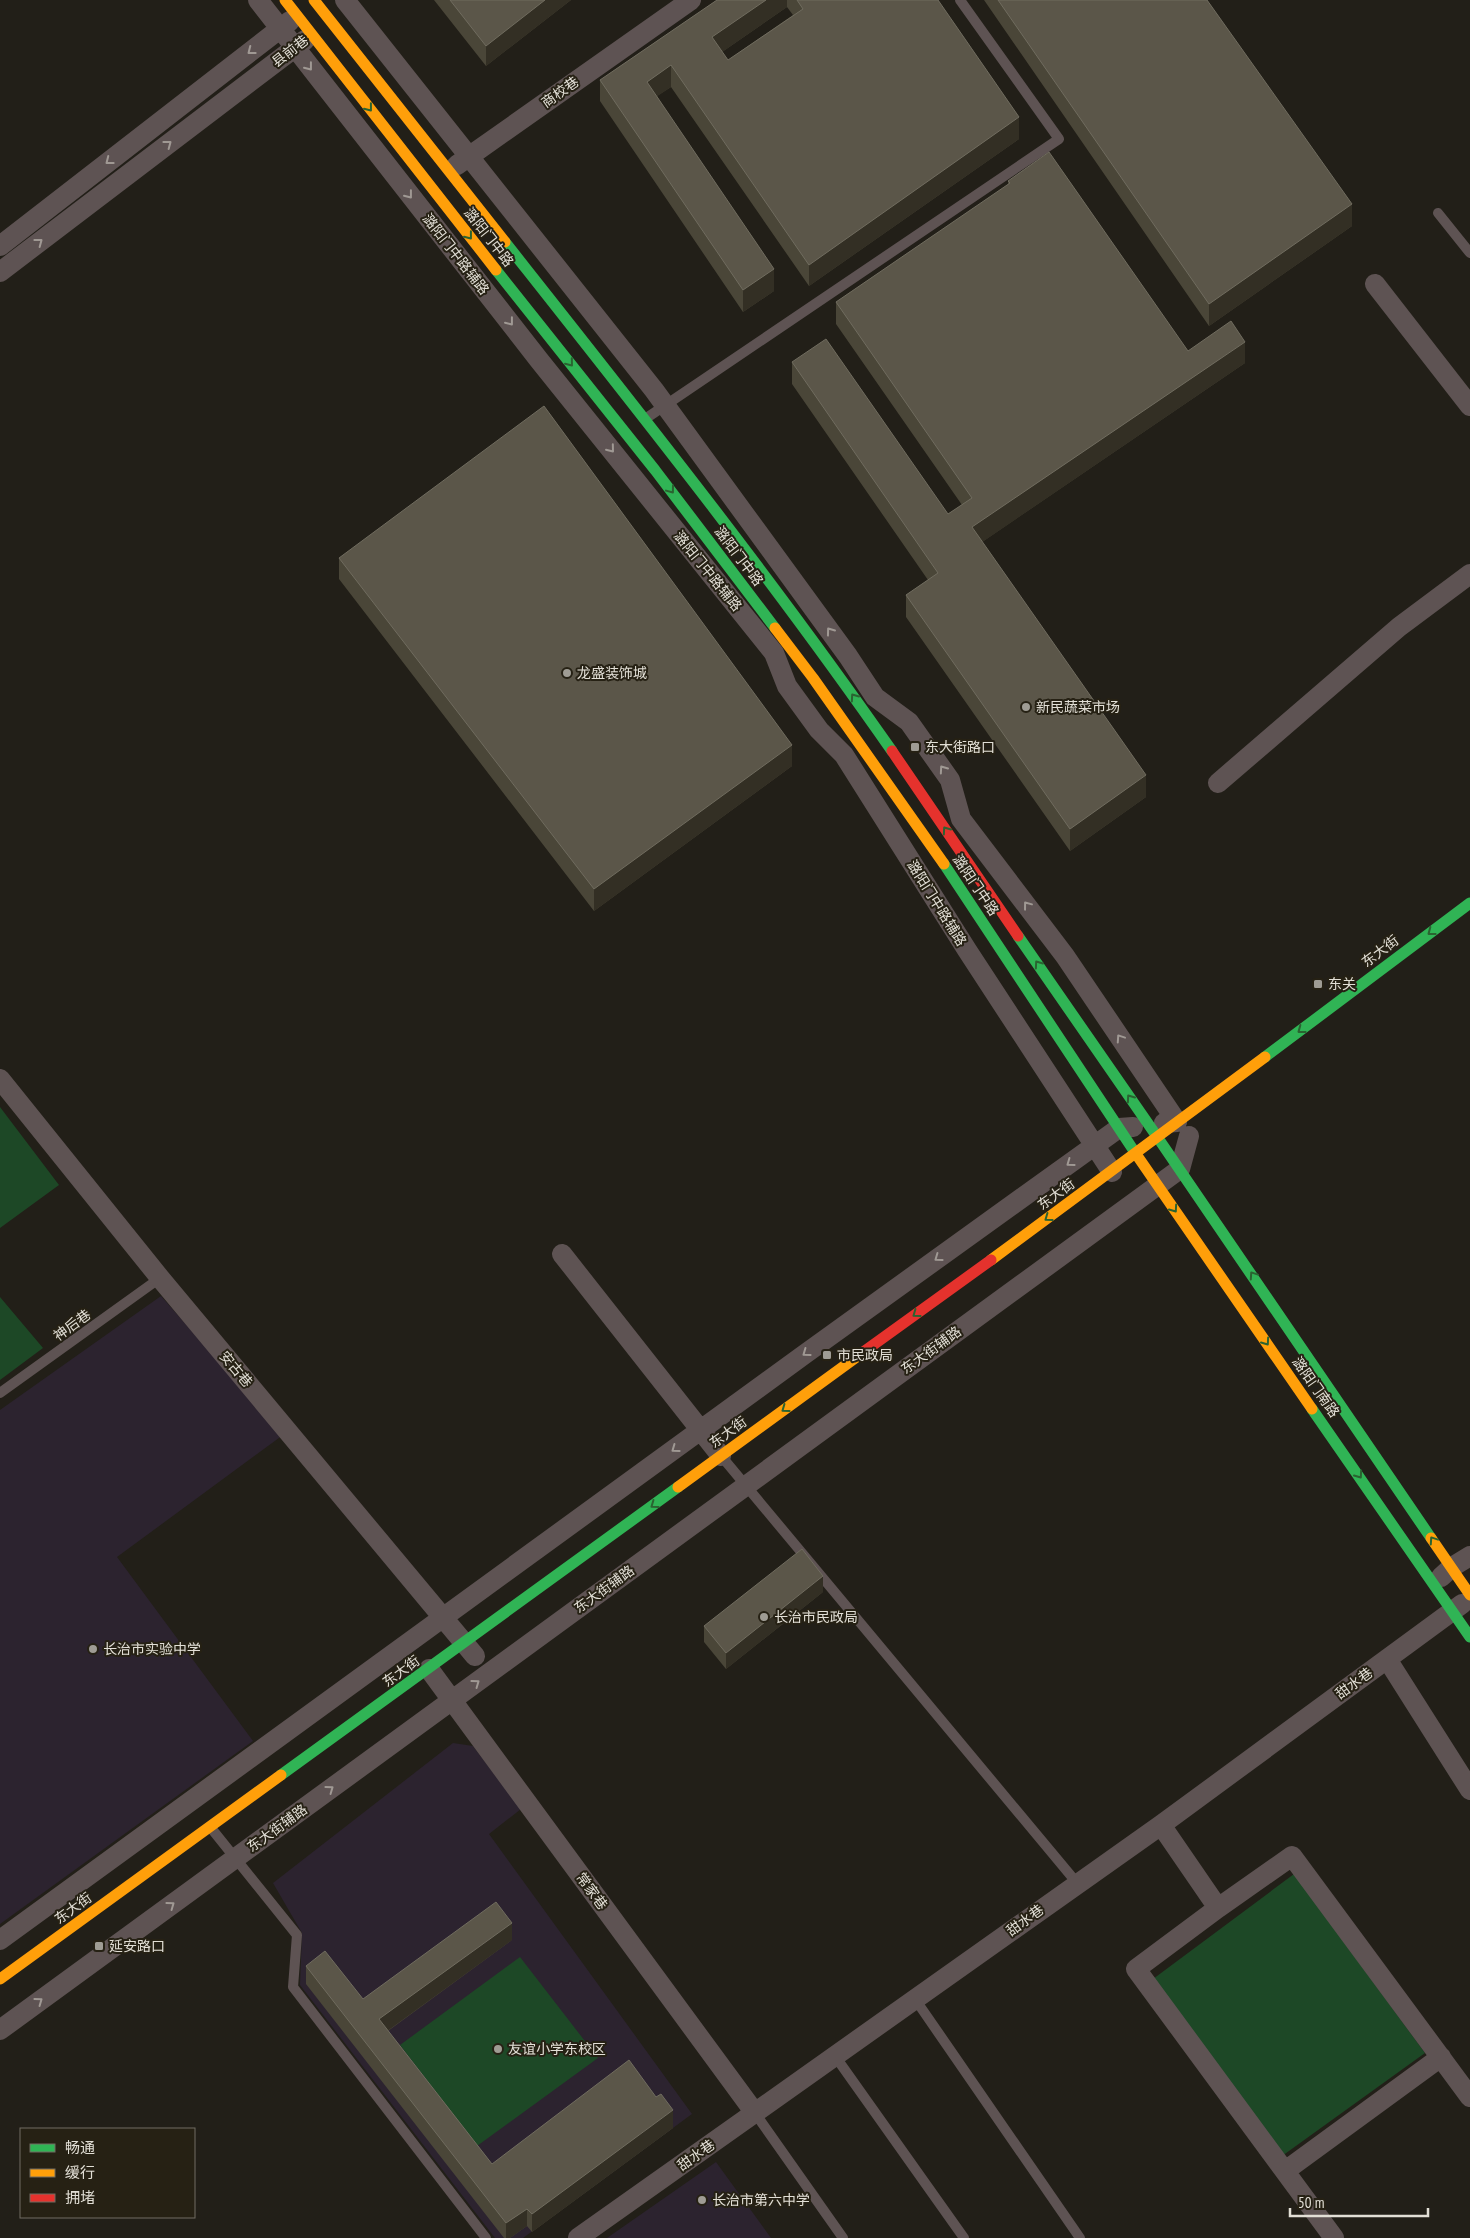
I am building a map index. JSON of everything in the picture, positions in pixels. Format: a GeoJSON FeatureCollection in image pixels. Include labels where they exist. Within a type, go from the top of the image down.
{"type":"FeatureCollection","features":[{"type":"Feature","properties":{"kind":"main road","name":"潞阳门中路"},"geometry":{"type":"LineString","coordinates":[[318,6],[448,171],[635,426],[966,895],[1136,1154]]}},
{"type":"Feature","properties":{"kind":"main road","name":"潞阳门中路"},"geometry":{"type":"LineString","coordinates":[[291,8],[429,184],[635,426],[832,665],[1154,1131]]}},
{"type":"Feature","properties":{"kind":"main road","name":"东大街"},"geometry":{"type":"LineString","coordinates":[[1153,1163],[1188,1129],[1470,903]]}},
{"type":"Feature","properties":{"kind":"main road","name":"东大街"},"geometry":{"type":"LineString","coordinates":[[0,1979],[210,1828],[437,1679],[729,1466],[1136,1154],[1154,1131]]}},
{"type":"Feature","properties":{"kind":"main road","name":"潞阳门南路"},"geometry":{"type":"LineString","coordinates":[[1154,1131],[1153,1163],[1158,1185],[1470,1637]]}},
{"type":"Feature","properties":{"kind":"main road","name":"潞阳门南路"},"geometry":{"type":"LineString","coordinates":[[1136,1154],[1153,1163],[1180,1169],[1470,1596]]}},
{"type":"Feature","properties":{"kind":"street","name":"潞阳门中路辅路"},"geometry":{"type":"LineString","coordinates":[[258,0],[539,360],[774,653],[787,686],[819,730],[844,755],[967,950],[1112,1172]]}},
{"type":"Feature","properties":{"kind":"street"},"geometry":{"type":"LineString","coordinates":[[345,0],[666,406],[848,656],[875,697],[910,722],[950,780],[961,819],[1065,956],[1188,1129],[1180,1169]]}},
{"type":"Feature","properties":{"kind":"street","name":"商校巷"},"geometry":{"type":"LineString","coordinates":[[429,184],[691,0]]}},
{"type":"Feature","properties":{"kind":"street","name":"县前巷"},"geometry":{"type":"LineString","coordinates":[[0,246],[280,29],[291,8],[318,6],[312,35],[0,272]]}},
{"type":"Feature","properties":{"kind":"street"},"geometry":{"type":"LineString","coordinates":[[1375,284],[1470,406]]}},
{"type":"Feature","properties":{"kind":"street"},"geometry":{"type":"LineString","coordinates":[[1218,783],[1399,627],[1470,574]]}},
{"type":"Feature","properties":{"kind":"street","name":"安古巷"},"geometry":{"type":"LineString","coordinates":[[0,1079],[160,1278],[472,1654]]}},
{"type":"Feature","properties":{"kind":"street"},"geometry":{"type":"LineString","coordinates":[[0,1940],[1119,1128],[1154,1131],[1188,1129]]}},
{"type":"Feature","properties":{"kind":"street","name":"东大街辅路"},"geometry":{"type":"LineString","coordinates":[[0,2030],[1180,1169]]}},
{"type":"Feature","properties":{"kind":"street"},"geometry":{"type":"LineString","coordinates":[[562,1254],[729,1466]]}},
{"type":"Feature","properties":{"kind":"street"},"geometry":{"type":"LineString","coordinates":[[1434,1583],[1452,1567],[1470,1556]]}},
{"type":"Feature","properties":{"kind":"street","name":"甜水巷"},"geometry":{"type":"LineString","coordinates":[[578,2238],[1161,1825],[1453,1611],[1470,1596]]}},
{"type":"Feature","properties":{"kind":"street"},"geometry":{"type":"LineString","coordinates":[[1387,1659],[1470,1790]]}},
{"type":"Feature","properties":{"kind":"street","name":"常家巷"},"geometry":{"type":"LineString","coordinates":[[437,1679],[754,2113]]}},
{"type":"Feature","properties":{"kind":"street"},"geometry":{"type":"LineString","coordinates":[[1161,1825],[1218,1908]]}},
{"type":"Feature","properties":{"kind":"street"},"geometry":{"type":"LineString","coordinates":[[1334,2238],[1136,1968],[1292,1856],[1470,2097]]}},
{"type":"Feature","properties":{"kind":"street"},"geometry":{"type":"LineString","coordinates":[[1286,2171],[1441,2057]]}},
{"type":"Feature","properties":{"kind":"lane"},"geometry":{"type":"LineString","coordinates":[[635,426],[1059,139],[960,0]]}},
{"type":"Feature","properties":{"kind":"lane"},"geometry":{"type":"LineString","coordinates":[[1438,213],[1470,253]]}},
{"type":"Feature","properties":{"kind":"lane","name":"神后巷"},"geometry":{"type":"LineString","coordinates":[[0,1393],[160,1278]]}},
{"type":"Feature","properties":{"kind":"lane"},"geometry":{"type":"LineString","coordinates":[[729,1466],[1077,1883]]}},
{"type":"Feature","properties":{"kind":"lane"},"geometry":{"type":"LineString","coordinates":[[210,1828],[297,1935],[293,1987],[486,2238]]}},
{"type":"Feature","properties":{"kind":"lane"},"geometry":{"type":"LineString","coordinates":[[915,1999],[1080,2238]]}},
{"type":"Feature","properties":{"kind":"lane"},"geometry":{"type":"LineString","coordinates":[[835,2056],[964,2238]]}},
{"type":"Feature","properties":{"kind":"lane"},"geometry":{"type":"LineString","coordinates":[[754,2113],[844,2238]]}},
{"type":"Feature","properties":{"kind":"shaded area","name":"长治市实验中学"},"geometry":{"type":"Polygon","coordinates":[[[161,1296],[283,1435],[117,1557],[253,1741],[0,1924],[0,1410],[161,1296]]]}},
{"type":"Feature","properties":{"kind":"shaded area","name":"友谊小学东校区"},"geometry":{"type":"Polygon","coordinates":[[[453,1743],[473,1746],[521,1809],[489,1834],[692,2114],[523,2238],[495,2238],[300,1985],[302,1933],[273,1883],[453,1743]]]}},
{"type":"Feature","properties":{"kind":"shaded area","name":"长治市第六中学"},"geometry":{"type":"Polygon","coordinates":[[[716,2162],[771,2238],[607,2238],[716,2162]]]}},
{"type":"Feature","properties":{"kind":"green space"},"geometry":{"type":"Polygon","coordinates":[[[0,1107],[59,1185],[0,1228],[0,1107]]]}},
{"type":"Feature","properties":{"kind":"green space"},"geometry":{"type":"Polygon","coordinates":[[[0,1297],[43,1348],[0,1380],[0,1297]]]}},
{"type":"Feature","properties":{"kind":"green space"},"geometry":{"type":"Polygon","coordinates":[[[1294,1874],[1425,2053],[1282,2156],[1153,1979],[1294,1874]]]}},
{"type":"Feature","properties":{"kind":"green space"},"geometry":{"type":"Polygon","coordinates":[[[520,1957],[598,2058],[477,2146],[400,2045],[520,1957]]]}},
{"type":"Feature","properties":{"kind":"building"},"geometry":{"type":"Polygon","coordinates":[[[450,0],[545,0],[486,46],[450,0]]]}},
{"type":"Feature","properties":{"kind":"building"},"geometry":{"type":"Polygon","coordinates":[[[717,0],[766,0],[712,37],[728,60],[803,9],[797,0],[938,0],[1019,117],[809,265],[671,65],[647,82],[774,269],[743,290],[600,80],[717,0]]]}},
{"type":"Feature","properties":{"kind":"building"},"geometry":{"type":"Polygon","coordinates":[[[998,0],[1207,0],[1352,204],[1209,304],[998,0]]]}},
{"type":"Feature","properties":{"kind":"building"},"geometry":{"type":"Polygon","coordinates":[[[1049,152],[1188,351],[1231,321],[1245,342],[972,527],[1146,775],[1070,829],[906,595],[938,573],[792,362],[826,339],[948,514],[972,498],[836,302],[1010,183],[1008,181],[1049,152]]]}},
{"type":"Feature","properties":{"kind":"building","name":"龙盛装饰城"},"geometry":{"type":"Polygon","coordinates":[[[544,406],[792,745],[594,889],[339,558],[544,406]]]}},
{"type":"Feature","properties":{"kind":"building"},"geometry":{"type":"Polygon","coordinates":[[[802,1549],[823,1576],[726,1653],[704,1626],[802,1549]]]}},
{"type":"Feature","properties":{"kind":"building"},"geometry":{"type":"Polygon","coordinates":[[[496,1902],[512,1923],[379,2019],[492,2164],[629,2060],[656,2097],[661,2094],[673,2110],[532,2214],[527,2209],[506,2223],[306,1966],[325,1951],[363,1999],[496,1902]]]}},
{"type":"Feature","properties":{"kind":"traffic: fast"},"geometry":{"type":"LineString","coordinates":[[505,242],[751,557],[892,751]]}},
{"type":"Feature","properties":{"kind":"traffic: fast"},"geometry":{"type":"LineString","coordinates":[[496,270],[655,470],[775,628]]}},
{"type":"Feature","properties":{"kind":"traffic: fast"},"geometry":{"type":"LineString","coordinates":[[944,864],[1136,1154]]}},
{"type":"Feature","properties":{"kind":"traffic: fast"},"geometry":{"type":"LineString","coordinates":[[1265,1057],[1470,903]]}},
{"type":"Feature","properties":{"kind":"traffic: fast"},"geometry":{"type":"LineString","coordinates":[[1018,936],[1158,1138]]}},
{"type":"Feature","properties":{"kind":"traffic: fast"},"geometry":{"type":"LineString","coordinates":[[1158,1138],[1431,1538]]}},
{"type":"Feature","properties":{"kind":"traffic: fast"},"geometry":{"type":"LineString","coordinates":[[1312,1409],[1470,1637]]}},
{"type":"Feature","properties":{"kind":"traffic: fast"},"geometry":{"type":"LineString","coordinates":[[281,1775],[678,1487]]}},
{"type":"Feature","properties":{"kind":"traffic: slow"},"geometry":{"type":"LineString","coordinates":[[285,0],[496,270]]}},
{"type":"Feature","properties":{"kind":"traffic: slow"},"geometry":{"type":"LineString","coordinates":[[314,0],[505,242]]}},
{"type":"Feature","properties":{"kind":"traffic: slow"},"geometry":{"type":"LineString","coordinates":[[775,628],[813,678],[944,864]]}},
{"type":"Feature","properties":{"kind":"traffic: slow"},"geometry":{"type":"LineString","coordinates":[[991,1260],[1265,1057]]}},
{"type":"Feature","properties":{"kind":"traffic: slow"},"geometry":{"type":"LineString","coordinates":[[1136,1154],[1312,1409]]}},
{"type":"Feature","properties":{"kind":"traffic: slow"},"geometry":{"type":"LineString","coordinates":[[678,1487],[862,1353]]}},
{"type":"Feature","properties":{"kind":"traffic: slow"},"geometry":{"type":"LineString","coordinates":[[1431,1538],[1470,1595]]}},
{"type":"Feature","properties":{"kind":"traffic: slow"},"geometry":{"type":"LineString","coordinates":[[0,1979],[281,1775]]}},
{"type":"Feature","properties":{"kind":"traffic: jam"},"geometry":{"type":"LineString","coordinates":[[892,751],[1018,936]]}},
{"type":"Feature","properties":{"kind":"traffic: jam"},"geometry":{"type":"LineString","coordinates":[[862,1353],[991,1260]]}},
{"type":"Feature","properties":{"kind":"place","name":"龙盛装饰城"},"geometry":{"type":"Point","coordinates":[567,673]}},
{"type":"Feature","properties":{"kind":"place","name":"新民蔬菜市场"},"geometry":{"type":"Point","coordinates":[1026,707]}},
{"type":"Feature","properties":{"kind":"place","name":"东大街路口"},"geometry":{"type":"Point","coordinates":[915,747]}},
{"type":"Feature","properties":{"kind":"place","name":"东关"},"geometry":{"type":"Point","coordinates":[1318,984]}},
{"type":"Feature","properties":{"kind":"place","name":"市民政局"},"geometry":{"type":"Point","coordinates":[827,1355]}},
{"type":"Feature","properties":{"kind":"place","name":"长治市民政局"},"geometry":{"type":"Point","coordinates":[764,1617]}},
{"type":"Feature","properties":{"kind":"place","name":"长治市实验中学"},"geometry":{"type":"Point","coordinates":[93,1649]}},
{"type":"Feature","properties":{"kind":"place","name":"延安路口"},"geometry":{"type":"Point","coordinates":[99,1946]}},
{"type":"Feature","properties":{"kind":"place","name":"友谊小学东校区"},"geometry":{"type":"Point","coordinates":[498,2049]}},
{"type":"Feature","properties":{"kind":"place","name":"长治市第六中学"},"geometry":{"type":"Point","coordinates":[702,2200]}}]}
